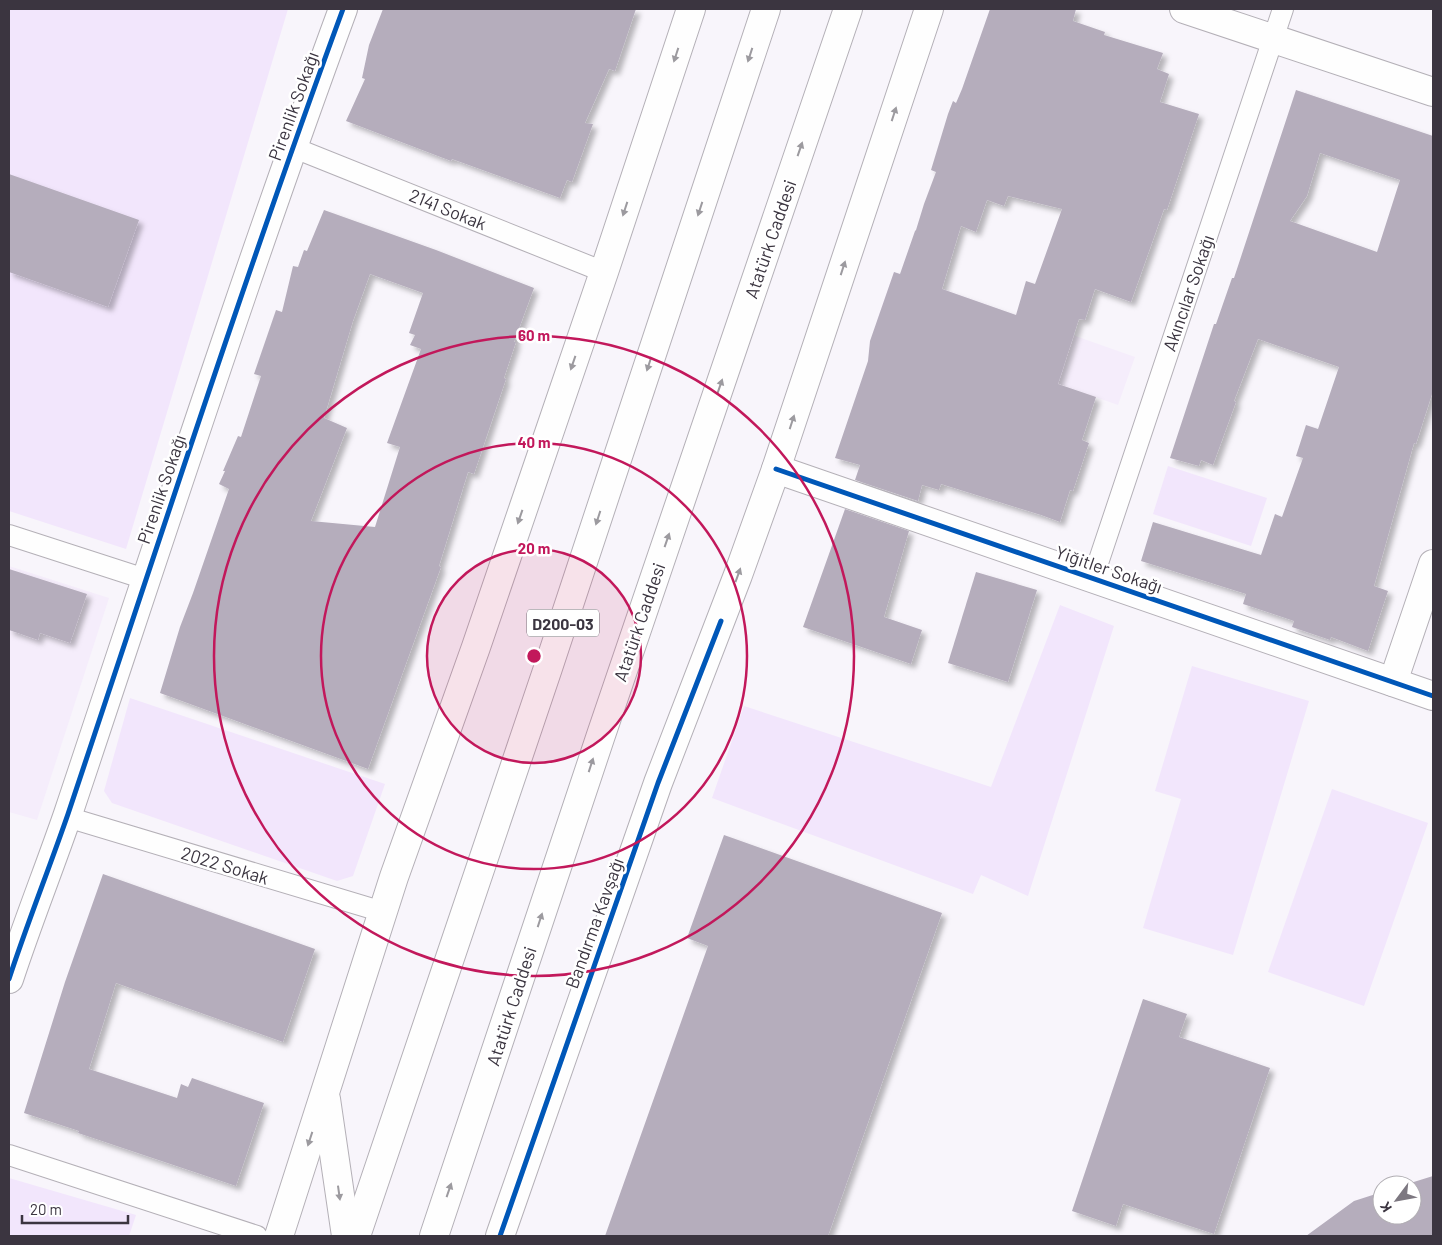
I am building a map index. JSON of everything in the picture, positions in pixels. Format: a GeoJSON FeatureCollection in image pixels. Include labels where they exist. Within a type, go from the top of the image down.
{"type":"FeatureCollection","features":[{"type":"Feature","properties":{"kind":"main road","name":"Pirenlik Sokağı"},"geometry":{"type":"LineString","coordinates":[[9,979],[13,951],[67,817],[145,579],[292,147],[343,9]]}},
{"type":"Feature","properties":{"kind":"main road"},"geometry":{"type":"LineString","coordinates":[[279,1236],[383,912],[604,272],[691,9]]}},
{"type":"Feature","properties":{"kind":"main road","name":"D200-03"},"geometry":{"type":"LineString","coordinates":[[356,1236],[548,668],[766,9]]}},
{"type":"Feature","properties":{"kind":"main road","name":"Atatürk Caddesi"},"geometry":{"type":"LineString","coordinates":[[434,1236],[601,735],[848,9]]}},
{"type":"Feature","properties":{"kind":"main road"},"geometry":{"type":"LineString","coordinates":[[776,469],[929,9]]}},
{"type":"Feature","properties":{"kind":"main road"},"geometry":{"type":"LineString","coordinates":[[1184,9],[1433,92]]}},
{"type":"Feature","properties":{"kind":"main road","name":"Yiğitler Sokağı"},"geometry":{"type":"LineString","coordinates":[[776,469],[1433,696]]}},
{"type":"Feature","properties":{"kind":"main road","name":"Bandırma Kavşağı"},"geometry":{"type":"LineString","coordinates":[[500,1236],[658,783],[721,621],[776,469]]}},
{"type":"Feature","properties":{"kind":"main road"},"geometry":{"type":"LineString","coordinates":[[1393,682],[1433,564]]}},
{"type":"Feature","properties":{"kind":"main road"},"geometry":{"type":"LineString","coordinates":[[325,1093],[346,1236]]}},
{"type":"Feature","properties":{"kind":"lane","name":"Akıncılar Sokağı"},"geometry":{"type":"LineString","coordinates":[[1093,578],[1283,9]]}},
{"type":"Feature","properties":{"kind":"lane","name":"2141 Sokak"},"geometry":{"type":"LineString","coordinates":[[292,147],[604,272]]}},
{"type":"Feature","properties":{"kind":"lane"},"geometry":{"type":"LineString","coordinates":[[9,535],[145,579]]}},
{"type":"Feature","properties":{"kind":"lane","name":"2022 Sokak"},"geometry":{"type":"LineString","coordinates":[[67,817],[383,912]]}},
{"type":"Feature","properties":{"kind":"lane"},"geometry":{"type":"LineString","coordinates":[[9,1156],[257,1236]]}},
{"type":"Feature","properties":{"kind":"shaded area"},"geometry":{"type":"Polygon","coordinates":[[[9,9],[288,9],[126,549],[9,511],[9,9]]]}},
{"type":"Feature","properties":{"kind":"shaded area"},"geometry":{"type":"Polygon","coordinates":[[[894,272],[1135,357],[1118,405],[877,320],[894,272]]]}},
{"type":"Feature","properties":{"kind":"shaded area"},"geometry":{"type":"Polygon","coordinates":[[[1168,466],[1267,498],[1251,546],[1153,514],[1168,466]]]}},
{"type":"Feature","properties":{"kind":"shaded area"},"geometry":{"type":"Polygon","coordinates":[[[9,566],[109,598],[37,820],[9,812],[9,566]]]}},
{"type":"Feature","properties":{"kind":"shaded area"},"geometry":{"type":"Polygon","coordinates":[[[1060,605],[1114,626],[1028,896],[981,875],[973,894],[712,798],[744,706],[991,787],[1060,605]]]}},
{"type":"Feature","properties":{"kind":"shaded area"},"geometry":{"type":"Polygon","coordinates":[[[1192,666],[1309,701],[1233,955],[1143,928],[1181,799],[1155,791],[1192,666]]]}},
{"type":"Feature","properties":{"kind":"shaded area"},"geometry":{"type":"Polygon","coordinates":[[[130,698],[385,784],[353,876],[337,881],[112,803],[104,791],[130,698]]]}},
{"type":"Feature","properties":{"kind":"shaded area"},"geometry":{"type":"Polygon","coordinates":[[[1332,789],[1428,823],[1364,1006],[1268,972],[1332,789]]]}},
{"type":"Feature","properties":{"kind":"shaded area"},"geometry":{"type":"Polygon","coordinates":[[[9,1178],[136,1215],[129,1236],[9,1236],[9,1178]]]}},
{"type":"Feature","properties":{"kind":"building"},"geometry":{"type":"Polygon","coordinates":[[[383,9],[636,9],[615,71],[609,69],[585,123],[593,124],[572,182],[567,180],[560,198],[452,159],[451,161],[346,121],[365,79],[362,78],[369,45],[383,9]]]}},
{"type":"Feature","properties":{"kind":"building"},"geometry":{"type":"Polygon","coordinates":[[[990,9],[1076,9],[1073,21],[1105,32],[1104,35],[1163,53],[1157,69],[1169,74],[1160,102],[1199,114],[1167,210],[1164,209],[1131,302],[1095,289],[1085,320],[1079,319],[1058,384],[1096,397],[1082,440],[1089,443],[1073,491],[1070,490],[1060,522],[941,484],[939,490],[922,485],[918,501],[855,480],[860,465],[835,458],[868,361],[870,341],[894,272],[900,274],[936,172],[931,170],[948,114],[953,101],[956,103],[990,9]],[[1008,196],[1004,206],[987,200],[976,232],[961,226],[942,289],[1016,315],[1026,281],[1035,284],[1062,209],[1008,196]]]}},
{"type":"Feature","properties":{"kind":"building"},"geometry":{"type":"Polygon","coordinates":[[[1296,90],[1433,136],[1433,391],[1416,444],[1414,443],[1374,586],[1388,591],[1368,651],[1331,637],[1330,640],[1292,627],[1294,621],[1243,604],[1246,594],[1141,561],[1153,522],[1261,555],[1275,514],[1282,517],[1303,458],[1296,456],[1306,425],[1318,429],[1339,367],[1258,339],[1234,401],[1236,402],[1213,465],[1201,460],[1199,466],[1170,458],[1214,324],[1216,324],[1232,278],[1234,278],[1296,90]],[[1320,153],[1307,196],[1290,221],[1377,252],[1400,180],[1320,153]]]}},
{"type":"Feature","properties":{"kind":"building"},"geometry":{"type":"Polygon","coordinates":[[[9,174],[139,220],[108,307],[9,272],[9,174]]]}},
{"type":"Feature","properties":{"kind":"building"},"geometry":{"type":"Polygon","coordinates":[[[324,210],[534,288],[514,342],[516,342],[504,378],[506,379],[474,474],[468,472],[439,566],[441,567],[368,769],[160,693],[180,627],[229,489],[219,484],[238,436],[241,437],[261,376],[254,374],[276,310],[282,312],[293,266],[298,267],[304,250],[307,251],[324,210]],[[370,274],[353,321],[324,418],[347,428],[311,521],[375,527],[400,447],[387,443],[421,349],[410,345],[415,335],[409,333],[423,293],[370,274]]]}},
{"type":"Feature","properties":{"kind":"building"},"geometry":{"type":"Polygon","coordinates":[[[845,509],[909,531],[884,617],[922,630],[911,664],[803,627],[845,509]]]}},
{"type":"Feature","properties":{"kind":"building"},"geometry":{"type":"Polygon","coordinates":[[[9,569],[87,594],[70,643],[40,633],[38,640],[9,630],[9,569]]]}},
{"type":"Feature","properties":{"kind":"building"},"geometry":{"type":"Polygon","coordinates":[[[976,572],[1037,590],[1008,682],[948,663],[976,572]]]}},
{"type":"Feature","properties":{"kind":"building"},"geometry":{"type":"Polygon","coordinates":[[[724,835],[942,913],[828,1236],[605,1236],[708,946],[687,938],[724,835]]]}},
{"type":"Feature","properties":{"kind":"building"},"geometry":{"type":"Polygon","coordinates":[[[103,874],[315,949],[283,1042],[116,983],[89,1069],[177,1098],[181,1084],[188,1087],[192,1078],[264,1103],[236,1186],[24,1113],[65,982],[103,874]]]}},
{"type":"Feature","properties":{"kind":"building"},"geometry":{"type":"Polygon","coordinates":[[[1143,999],[1187,1014],[1179,1037],[1270,1068],[1214,1234],[1123,1204],[1116,1226],[1072,1211],[1143,999]]]}},
{"type":"Feature","properties":{"kind":"building"},"geometry":{"type":"Polygon","coordinates":[[[1433,1176],[1433,1236],[1306,1236],[1354,1201],[1372,1195],[1372,1225],[1422,1225],[1422,1179],[1433,1176]]]}},
{"type":"Feature","properties":{"kind":"cycle path"},"geometry":{"type":"LineString","coordinates":[[9,979],[68,814],[237,310],[343,9]]}},
{"type":"Feature","properties":{"kind":"cycle path"},"geometry":{"type":"LineString","coordinates":[[776,469],[1433,696]]}},
{"type":"Feature","properties":{"kind":"cycle path"},"geometry":{"type":"LineString","coordinates":[[500,1236],[658,783],[721,621]]}}]}
